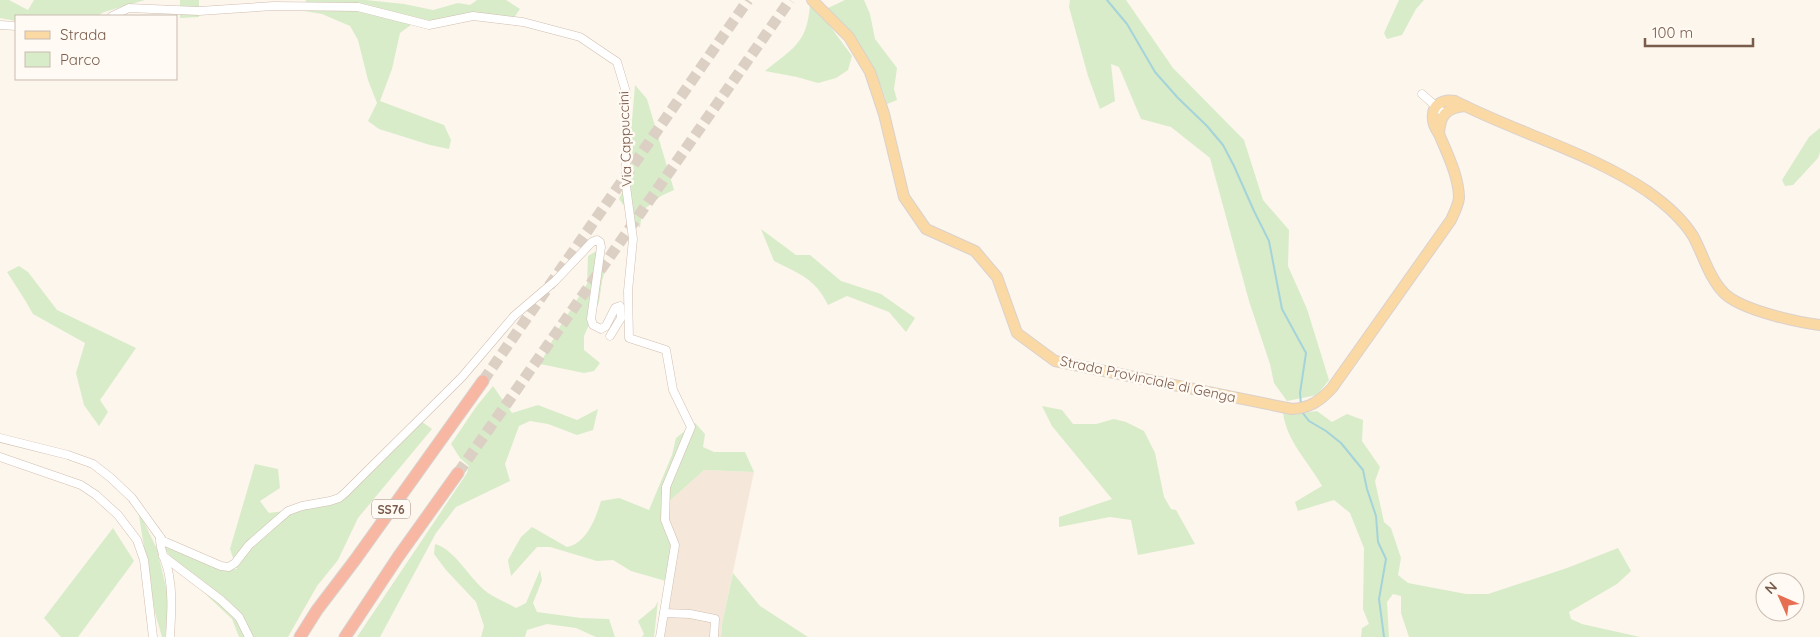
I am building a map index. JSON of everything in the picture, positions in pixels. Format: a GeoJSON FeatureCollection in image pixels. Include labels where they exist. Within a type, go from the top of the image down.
{"type":"FeatureCollection","features":[{"type":"Feature","properties":{"kind":"highway","name":"SS76"},"geometry":{"type":"LineString","coordinates":[[300,637],[317,610],[483,381]]}},
{"type":"Feature","properties":{"kind":"highway","name":"SS76"},"geometry":{"type":"LineString","coordinates":[[345,637],[398,556],[458,473]]}},
{"type":"Feature","properties":{"kind":"main road","name":"Strada Provinciale di Genga"},"geometry":{"type":"LineString","coordinates":[[812,0],[849,37],[870,72],[884,114],[904,197],[926,229],[975,250],[997,276],[1017,333],[1055,361],[1292,409],[1304,408],[1314,404],[1332,388],[1451,220],[1459,197],[1455,176],[1439,134],[1433,124],[1433,112],[1436,107]]}},
{"type":"Feature","properties":{"kind":"main road"},"geometry":{"type":"LineString","coordinates":[[1436,107],[1447,99],[1455,101],[1617,173],[1665,204],[1682,223],[1692,235],[1714,279],[1724,293],[1740,304],[1802,323],[1820,325]]}},
{"type":"Feature","properties":{"kind":"main road"},"geometry":{"type":"LineString","coordinates":[[1439,134],[1440,123],[1445,113],[1454,107],[1466,106]]}},
{"type":"Feature","properties":{"kind":"street","name":"Via Cappuccini"},"geometry":{"type":"LineString","coordinates":[[114,15],[130,8],[140,12],[199,11],[264,3],[358,7],[429,25],[473,16],[523,22],[580,37],[617,62],[626,92],[626,186],[633,239],[628,291],[629,338],[666,350],[673,390],[691,427],[666,487],[665,520],[675,545],[660,637]]}},
{"type":"Feature","properties":{"kind":"street"},"geometry":{"type":"LineString","coordinates":[[0,25],[15,26]]}},
{"type":"Feature","properties":{"kind":"street"},"geometry":{"type":"LineString","coordinates":[[1422,94],[1445,113]]}},
{"type":"Feature","properties":{"kind":"street"},"geometry":{"type":"LineString","coordinates":[[0,438],[68,455],[92,464],[111,478],[132,498],[163,541],[213,563],[229,567],[235,563],[249,545],[288,511],[339,498],[462,377],[514,316],[554,281],[592,242],[597,240],[600,242],[601,247],[590,319],[593,325],[601,329],[606,326],[615,308],[620,306],[621,318],[610,336]]}},
{"type":"Feature","properties":{"kind":"street"},"geometry":{"type":"LineString","coordinates":[[0,457],[80,486],[96,495],[118,515],[137,540],[144,560],[154,637]]}},
{"type":"Feature","properties":{"kind":"street"},"geometry":{"type":"LineString","coordinates":[[160,537],[163,556],[169,573],[172,604],[170,637]]}},
{"type":"Feature","properties":{"kind":"street"},"geometry":{"type":"LineString","coordinates":[[163,556],[221,600],[239,617],[249,637]]}},
{"type":"Feature","properties":{"kind":"street"},"geometry":{"type":"LineString","coordinates":[[664,613],[690,614],[715,619],[714,637]]}},
{"type":"Feature","properties":{"kind":"shaded area"},"geometry":{"type":"Polygon","coordinates":[[[704,470],[754,472],[722,624],[721,637],[660,637],[673,555],[665,505],[704,470]]]}},
{"type":"Feature","properties":{"kind":"green space"},"geometry":{"type":"Polygon","coordinates":[[[0,0],[9,0],[28,10],[34,0],[145,0],[99,15],[15,15],[15,21],[0,18],[0,0]]]}},
{"type":"Feature","properties":{"kind":"green space"},"geometry":{"type":"Polygon","coordinates":[[[180,0],[199,0],[199,17],[180,18],[180,0]]]}},
{"type":"Feature","properties":{"kind":"green space"},"geometry":{"type":"Polygon","coordinates":[[[306,0],[366,0],[404,4],[433,10],[458,3],[470,5],[477,0],[506,0],[520,9],[513,19],[484,15],[444,22],[415,22],[400,33],[392,69],[380,101],[444,125],[451,140],[449,149],[379,129],[368,121],[377,103],[368,80],[358,40],[350,26],[322,14],[304,11],[306,0]]]}},
{"type":"Feature","properties":{"kind":"green space"},"geometry":{"type":"Polygon","coordinates":[[[845,0],[864,0],[870,14],[875,39],[897,68],[894,89],[897,100],[887,104],[871,65],[846,29],[828,8],[845,0]]]}},
{"type":"Feature","properties":{"kind":"green space"},"geometry":{"type":"Polygon","coordinates":[[[1070,0],[1126,0],[1173,68],[1244,140],[1263,200],[1289,230],[1288,266],[1307,309],[1329,380],[1317,395],[1287,401],[1274,383],[1270,364],[1249,301],[1210,158],[1171,127],[1141,119],[1119,67],[1111,64],[1115,101],[1100,109],[1088,76],[1069,7],[1070,0]]]}},
{"type":"Feature","properties":{"kind":"green space"},"geometry":{"type":"Polygon","coordinates":[[[1399,0],[1424,0],[1416,9],[1402,35],[1387,39],[1384,33],[1399,0]]]}},
{"type":"Feature","properties":{"kind":"green space"},"geometry":{"type":"Polygon","coordinates":[[[810,5],[824,18],[852,56],[848,70],[836,78],[818,83],[765,71],[791,50],[802,37],[806,29],[810,5]]]}},
{"type":"Feature","properties":{"kind":"green space"},"geometry":{"type":"Polygon","coordinates":[[[635,85],[647,99],[674,190],[661,196],[642,211],[640,228],[619,199],[631,173],[630,144],[635,85]]]}},
{"type":"Feature","properties":{"kind":"green space"},"geometry":{"type":"Polygon","coordinates":[[[1820,128],[1820,152],[1818,158],[1793,185],[1785,186],[1782,180],[1809,137],[1820,128]]]}},
{"type":"Feature","properties":{"kind":"green space"},"geometry":{"type":"Polygon","coordinates":[[[761,229],[796,255],[810,255],[841,281],[881,294],[915,318],[906,332],[889,312],[847,296],[828,305],[818,289],[806,278],[774,261],[761,229]]]}},
{"type":"Feature","properties":{"kind":"green space"},"geometry":{"type":"Polygon","coordinates":[[[598,250],[607,263],[599,302],[584,336],[584,350],[600,363],[594,371],[584,373],[540,364],[559,328],[587,284],[588,256],[598,250]]]}},
{"type":"Feature","properties":{"kind":"green space"},"geometry":{"type":"Polygon","coordinates":[[[19,266],[28,272],[57,310],[136,348],[100,400],[108,412],[99,426],[84,405],[76,373],[85,343],[33,314],[7,272],[19,266]]]}},
{"type":"Feature","properties":{"kind":"green space"},"geometry":{"type":"Polygon","coordinates":[[[493,386],[512,413],[538,405],[577,420],[598,409],[593,430],[577,435],[548,424],[530,421],[519,426],[505,464],[510,481],[456,507],[436,533],[380,637],[357,637],[467,473],[469,466],[460,458],[451,444],[493,386]]]}},
{"type":"Feature","properties":{"kind":"green space"},"geometry":{"type":"Polygon","coordinates":[[[1042,406],[1062,410],[1073,424],[1096,424],[1114,419],[1126,422],[1144,431],[1155,453],[1164,497],[1171,509],[1176,510],[1195,544],[1138,555],[1131,520],[1110,517],[1059,527],[1059,517],[1112,499],[1052,426],[1042,406]]]}},
{"type":"Feature","properties":{"kind":"green space"},"geometry":{"type":"Polygon","coordinates":[[[1317,411],[1332,422],[1347,414],[1363,420],[1362,441],[1380,467],[1375,481],[1384,522],[1391,528],[1401,558],[1398,575],[1408,583],[1466,594],[1488,594],[1567,568],[1618,548],[1631,571],[1617,584],[1569,612],[1571,619],[1582,624],[1640,637],[1409,637],[1401,613],[1401,596],[1393,594],[1387,602],[1389,637],[1361,637],[1362,628],[1369,624],[1363,609],[1364,548],[1350,513],[1334,500],[1298,511],[1295,502],[1322,486],[1293,442],[1285,423],[1283,412],[1293,414],[1317,411]]]}},
{"type":"Feature","properties":{"kind":"green space"},"geometry":{"type":"Polygon","coordinates":[[[422,422],[432,429],[358,518],[338,560],[317,586],[288,637],[239,637],[232,619],[181,571],[162,545],[223,570],[237,569],[230,549],[255,464],[278,469],[280,488],[260,501],[269,513],[343,500],[422,422]]]}},
{"type":"Feature","properties":{"kind":"green space"},"geometry":{"type":"Polygon","coordinates":[[[695,423],[705,434],[703,447],[714,452],[745,452],[754,472],[704,470],[665,505],[673,555],[669,582],[631,571],[613,560],[597,561],[550,547],[537,547],[511,576],[508,560],[521,537],[532,527],[567,547],[574,545],[585,536],[601,501],[619,498],[649,510],[672,455],[676,438],[695,423]]]}},
{"type":"Feature","properties":{"kind":"green space"},"geometry":{"type":"Polygon","coordinates":[[[138,510],[157,549],[169,600],[165,637],[162,637],[155,613],[138,510]]]}},
{"type":"Feature","properties":{"kind":"green space"},"geometry":{"type":"Polygon","coordinates":[[[113,528],[134,561],[78,637],[61,637],[44,618],[113,528]]]}},
{"type":"Feature","properties":{"kind":"green space"},"geometry":{"type":"Polygon","coordinates":[[[435,544],[456,558],[488,593],[516,608],[526,603],[540,570],[542,580],[533,603],[537,612],[581,618],[609,619],[615,637],[596,637],[576,628],[547,624],[527,630],[525,637],[481,637],[484,626],[476,602],[446,570],[434,554],[435,544]]]}},
{"type":"Feature","properties":{"kind":"green space"},"geometry":{"type":"Polygon","coordinates":[[[733,573],[760,606],[808,637],[721,637],[733,573]]]}},
{"type":"Feature","properties":{"kind":"green space"},"geometry":{"type":"Polygon","coordinates":[[[658,601],[654,637],[642,637],[644,634],[638,621],[655,607],[658,601]]]}},
{"type":"Feature","properties":{"kind":"waterway"},"geometry":{"type":"LineString","coordinates":[[1107,0],[1127,24],[1155,72],[1223,145],[1234,166],[1269,241],[1282,309],[1306,353],[1300,393],[1301,405]]}},
{"type":"Feature","properties":{"kind":"waterway"},"geometry":{"type":"LineString","coordinates":[[1302,412],[1309,421],[1341,443],[1363,470],[1376,516],[1378,542],[1386,559],[1379,599],[1384,637]]}},
{"type":"Feature","properties":{"kind":"tunnel"},"geometry":{"type":"LineString","coordinates":[[483,381],[748,0]]}},
{"type":"Feature","properties":{"kind":"tunnel"},"geometry":{"type":"LineString","coordinates":[[458,473],[790,0]]}}]}
